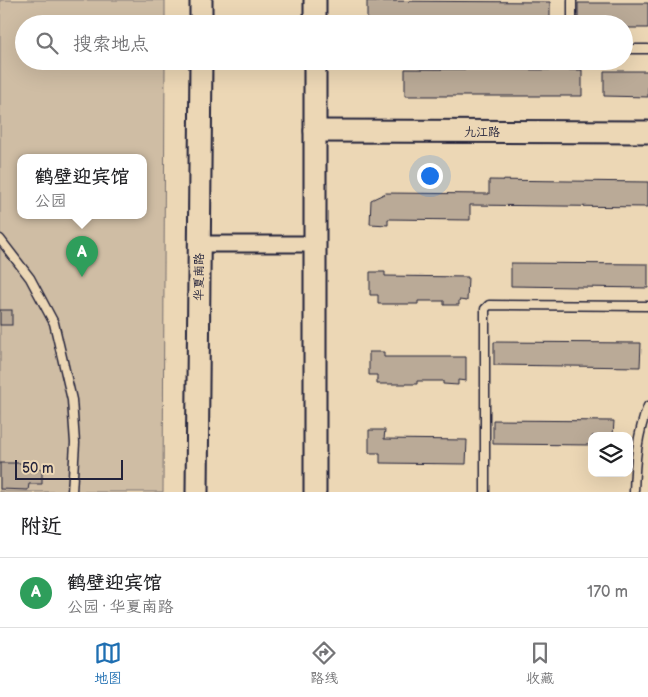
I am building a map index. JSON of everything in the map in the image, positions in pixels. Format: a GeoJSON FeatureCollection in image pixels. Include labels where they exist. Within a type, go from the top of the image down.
{"type":"FeatureCollection","features":[{"type":"Feature","properties":{"kind":"main road"},"geometry":{"type":"LineString","coordinates":[[201,15],[202,0]]}},
{"type":"Feature","properties":{"kind":"main road"},"geometry":{"type":"LineString","coordinates":[[315,0],[315,15]]}},
{"type":"Feature","properties":{"kind":"main road","name":"华夏南路"},"geometry":{"type":"LineString","coordinates":[[198,492],[201,70]]}},
{"type":"Feature","properties":{"kind":"main road"},"geometry":{"type":"LineString","coordinates":[[315,70],[316,492]]}},
{"type":"Feature","properties":{"kind":"main road","name":"九江路"},"geometry":{"type":"LineString","coordinates":[[315,138],[648,132]]}},
{"type":"Feature","properties":{"kind":"main road","name":"九江路"},"geometry":{"type":"LineString","coordinates":[[315,138],[648,146]]}},
{"type":"Feature","properties":{"kind":"street"},"geometry":{"type":"LineString","coordinates":[[200,244],[315,244]]}},
{"type":"Feature","properties":{"kind":"lane"},"geometry":{"type":"LineString","coordinates":[[572,0],[572,15]]}},
{"type":"Feature","properties":{"kind":"lane"},"geometry":{"type":"LineString","coordinates":[[633,49],[648,50]]}},
{"type":"Feature","properties":{"kind":"lane"},"geometry":{"type":"LineString","coordinates":[[0,239],[30,278],[54,323],[72,400],[76,443],[72,492]]}},
{"type":"Feature","properties":{"kind":"lane"},"geometry":{"type":"LineString","coordinates":[[485,492],[485,309],[489,304],[648,306]]}},
{"type":"Feature","properties":{"kind":"lane"},"geometry":{"type":"LineString","coordinates":[[634,492],[635,460],[639,434],[648,406]]}},
{"type":"Feature","properties":{"kind":"shaded area"},"geometry":{"type":"Polygon","coordinates":[[[0,0],[165,0],[165,15],[15,15],[15,70],[165,70],[163,492],[0,492],[0,0]]]}},
{"type":"Feature","properties":{"kind":"building"},"geometry":{"type":"Polygon","coordinates":[[[367,1],[550,2],[550,15],[367,15],[367,1]]]}},
{"type":"Feature","properties":{"kind":"building"},"geometry":{"type":"Polygon","coordinates":[[[578,3],[648,3],[648,28],[633,28],[633,15],[578,15],[578,3]]]}},
{"type":"Feature","properties":{"kind":"building"},"geometry":{"type":"Polygon","coordinates":[[[405,70],[582,70],[582,96],[405,96],[405,70]]]}},
{"type":"Feature","properties":{"kind":"building"},"geometry":{"type":"Polygon","coordinates":[[[604,71],[648,71],[648,97],[604,96],[604,71]]]}},
{"type":"Feature","properties":{"kind":"building"},"geometry":{"type":"Polygon","coordinates":[[[489,180],[648,182],[648,207],[470,205],[470,220],[388,219],[388,225],[370,224],[371,200],[386,193],[489,194],[489,180]]]}},
{"type":"Feature","properties":{"kind":"building"},"geometry":{"type":"Polygon","coordinates":[[[511,263],[648,264],[648,288],[511,286],[511,263]]]}},
{"type":"Feature","properties":{"kind":"building"},"geometry":{"type":"Polygon","coordinates":[[[370,272],[385,272],[385,276],[468,277],[467,301],[459,300],[459,305],[444,305],[444,301],[418,301],[418,304],[378,304],[378,295],[370,295],[370,272]]]}},
{"type":"Feature","properties":{"kind":"building"},"geometry":{"type":"Polygon","coordinates":[[[0,310],[12,310],[12,325],[0,325],[0,310]]]}},
{"type":"Feature","properties":{"kind":"building"},"geometry":{"type":"Polygon","coordinates":[[[494,342],[641,343],[640,367],[494,365],[494,342]]]}},
{"type":"Feature","properties":{"kind":"building"},"geometry":{"type":"Polygon","coordinates":[[[369,352],[384,352],[384,357],[466,357],[466,381],[458,380],[458,385],[443,384],[443,381],[417,381],[417,384],[377,384],[377,375],[369,375],[369,352]]]}},
{"type":"Feature","properties":{"kind":"building"},"geometry":{"type":"Polygon","coordinates":[[[493,420],[614,421],[613,432],[588,432],[588,445],[493,444],[493,420]]]}},
{"type":"Feature","properties":{"kind":"building"},"geometry":{"type":"Polygon","coordinates":[[[369,430],[385,430],[384,439],[467,440],[466,464],[380,463],[380,453],[369,453],[369,430]]]}},
{"type":"Feature","properties":{"kind":"building"},"geometry":{"type":"Polygon","coordinates":[[[0,463],[29,463],[29,469],[42,469],[42,484],[29,484],[28,490],[0,489],[0,463]]]}},
{"type":"Feature","properties":{"kind":"place","name":"鹤壁迎宾馆"},"geometry":{"type":"Point","coordinates":[82,277]}}]}
